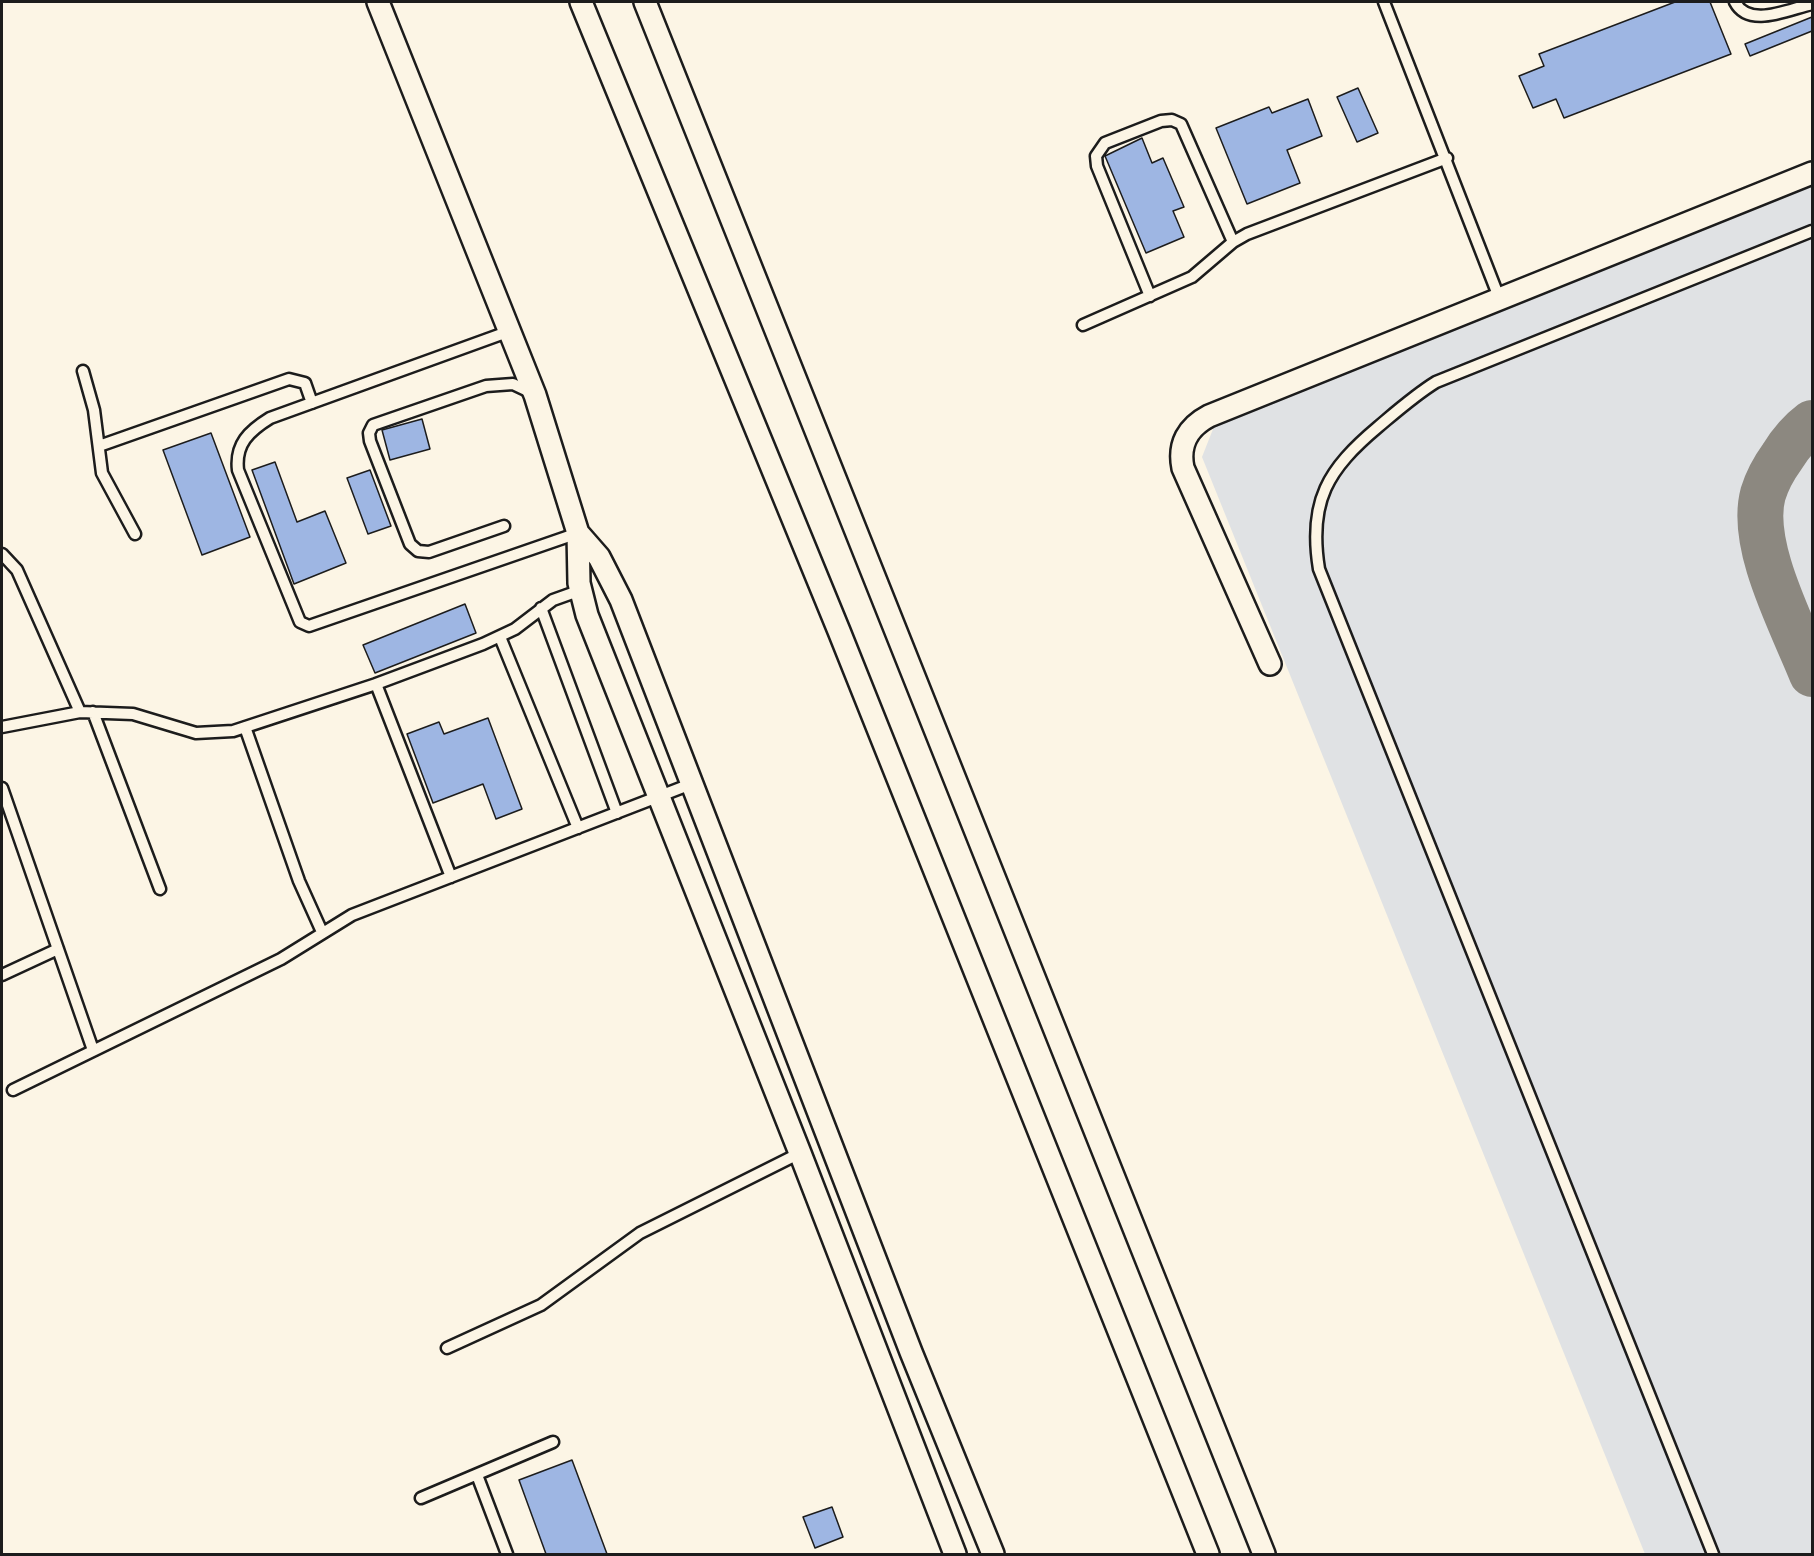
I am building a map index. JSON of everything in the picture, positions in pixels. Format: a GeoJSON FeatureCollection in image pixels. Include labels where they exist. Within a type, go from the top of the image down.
{"type":"FeatureCollection","features":[{"type":"Feature","properties":{"kind":"street"},"geometry":{"type":"LineString","coordinates":[[378,2],[535,395],[578,532],[577,566],[580,590],[587,615],[800,1153],[955,1554]]}},
{"type":"Feature","properties":{"kind":"street"},"geometry":{"type":"LineString","coordinates":[[581,2],[839,631],[1208,1554]]}},
{"type":"Feature","properties":{"kind":"street"},"geometry":{"type":"LineString","coordinates":[[645,2],[1264,1554]]}},
{"type":"Feature","properties":{"kind":"street"},"geometry":{"type":"LineString","coordinates":[[1270,664],[1183,468],[1181,451],[1187,434],[1200,420],[1812,173]]}},
{"type":"Feature","properties":{"kind":"street"},"geometry":{"type":"LineString","coordinates":[[578,532],[599,557],[615,585],[911,1352],[993,1554]]}},
{"type":"Feature","properties":{"kind":"lane"},"geometry":{"type":"LineString","coordinates":[[1384,2],[1447,158],[1500,300]]}},
{"type":"Feature","properties":{"kind":"lane"},"geometry":{"type":"LineString","coordinates":[[1735,2],[1741,11],[1757,17],[1812,4]]}},
{"type":"Feature","properties":{"kind":"lane"},"geometry":{"type":"LineString","coordinates":[[1150,296],[1097,166],[1096,156],[1105,143],[1161,120],[1172,120],[1181,124],[1233,242]]}},
{"type":"Feature","properties":{"kind":"lane"},"geometry":{"type":"LineString","coordinates":[[1083,325],[1192,277],[1233,242],[1447,158]]}},
{"type":"Feature","properties":{"kind":"lane"},"geometry":{"type":"LineString","coordinates":[[1713,1554],[1319,569],[1314,542],[1316,516],[1333,471],[1351,450],[1417,394],[1436,382],[1812,231]]}},
{"type":"Feature","properties":{"kind":"lane"},"geometry":{"type":"LineString","coordinates":[[510,331],[270,418],[246,436],[237,461],[238,470],[300,622],[304,625],[318,624],[578,532]]}},
{"type":"Feature","properties":{"kind":"lane"},"geometry":{"type":"LineString","coordinates":[[83,371],[94,410],[99,463],[105,482],[135,534]]}},
{"type":"Feature","properties":{"kind":"lane"},"geometry":{"type":"LineString","coordinates":[[99,446],[289,379],[305,383],[312,403]]}},
{"type":"Feature","properties":{"kind":"lane"},"geometry":{"type":"LineString","coordinates":[[504,525],[429,552],[418,551],[410,544],[370,441],[369,433],[373,425],[486,386],[513,384],[535,395]]}},
{"type":"Feature","properties":{"kind":"lane"},"geometry":{"type":"LineString","coordinates":[[2,554],[17,570],[81,712]]}},
{"type":"Feature","properties":{"kind":"lane"},"geometry":{"type":"LineString","coordinates":[[2,727],[81,712],[93,712],[144,716],[196,733],[220,733],[376,684],[500,637],[541,608],[564,595],[580,590]]}},
{"type":"Feature","properties":{"kind":"lane"},"geometry":{"type":"LineString","coordinates":[[541,608],[618,813]]}},
{"type":"Feature","properties":{"kind":"lane"},"geometry":{"type":"LineString","coordinates":[[500,637],[578,828]]}},
{"type":"Feature","properties":{"kind":"lane"},"geometry":{"type":"LineString","coordinates":[[376,684],[451,877]]}},
{"type":"Feature","properties":{"kind":"lane"},"geometry":{"type":"LineString","coordinates":[[93,712],[160,889]]}},
{"type":"Feature","properties":{"kind":"lane"},"geometry":{"type":"LineString","coordinates":[[245,727],[296,872],[322,932]]}},
{"type":"Feature","properties":{"kind":"lane"},"geometry":{"type":"LineString","coordinates":[[13,1090],[280,959],[352,915],[691,784]]}},
{"type":"Feature","properties":{"kind":"lane"},"geometry":{"type":"LineString","coordinates":[[2,788],[93,1050]]}},
{"type":"Feature","properties":{"kind":"lane"},"geometry":{"type":"LineString","coordinates":[[2,975],[58,949]]}},
{"type":"Feature","properties":{"kind":"lane"},"geometry":{"type":"LineString","coordinates":[[447,1348],[542,1305],[640,1233],[800,1153]]}},
{"type":"Feature","properties":{"kind":"lane"},"geometry":{"type":"LineString","coordinates":[[421,1498],[553,1442]]}},
{"type":"Feature","properties":{"kind":"lane"},"geometry":{"type":"LineString","coordinates":[[477,1475],[507,1554]]}},
{"type":"Feature","properties":{"kind":"shaded area"},"geometry":{"type":"Polygon","coordinates":[[[1812,183],[1812,1554],[1645,1554],[1202,457],[1217,419],[1812,183]]]}},
{"type":"Feature","properties":{"kind":"building"},"geometry":{"type":"Polygon","coordinates":[[[1675,2],[1710,2],[1731,54],[1564,118],[1556,99],[1533,108],[1519,76],[1544,66],[1539,54],[1675,2]]]}},
{"type":"Feature","properties":{"kind":"building"},"geometry":{"type":"Polygon","coordinates":[[[1812,17],[1812,31],[1750,56],[1745,44],[1812,17]]]}},
{"type":"Feature","properties":{"kind":"building"},"geometry":{"type":"Polygon","coordinates":[[[1358,88],[1378,133],[1357,142],[1337,97],[1358,88]]]}},
{"type":"Feature","properties":{"kind":"building"},"geometry":{"type":"Polygon","coordinates":[[[1308,99],[1322,136],[1287,150],[1300,183],[1247,204],[1216,128],[1269,107],[1272,113],[1308,99]]]}},
{"type":"Feature","properties":{"kind":"building"},"geometry":{"type":"Polygon","coordinates":[[[1142,138],[1152,163],[1163,158],[1184,207],[1173,211],[1184,237],[1146,253],[1105,156],[1142,138]]]}},
{"type":"Feature","properties":{"kind":"building"},"geometry":{"type":"Polygon","coordinates":[[[422,419],[430,449],[390,460],[382,430],[422,419]]]}},
{"type":"Feature","properties":{"kind":"building"},"geometry":{"type":"Polygon","coordinates":[[[211,433],[250,537],[202,555],[163,450],[211,433]]]}},
{"type":"Feature","properties":{"kind":"building"},"geometry":{"type":"Polygon","coordinates":[[[275,462],[297,522],[325,511],[346,563],[294,584],[252,470],[275,462]]]}},
{"type":"Feature","properties":{"kind":"building"},"geometry":{"type":"Polygon","coordinates":[[[370,470],[391,526],[368,534],[347,478],[370,470]]]}},
{"type":"Feature","properties":{"kind":"building"},"geometry":{"type":"Polygon","coordinates":[[[465,604],[476,633],[375,673],[363,645],[465,604]]]}},
{"type":"Feature","properties":{"kind":"building"},"geometry":{"type":"Polygon","coordinates":[[[488,718],[522,809],[496,819],[483,784],[433,803],[407,734],[439,722],[444,734],[488,718]]]}},
{"type":"Feature","properties":{"kind":"building"},"geometry":{"type":"Polygon","coordinates":[[[572,1460],[607,1554],[546,1554],[519,1480],[572,1460]]]}},
{"type":"Feature","properties":{"kind":"building"},"geometry":{"type":"Polygon","coordinates":[[[832,1507],[843,1537],[815,1548],[803,1517],[832,1507]]]}},
{"type":"Feature","properties":{"kind":"taxiway"},"geometry":{"type":"LineString","coordinates":[[1812,423],[1792,443],[1774,470],[1763,494],[1760,514],[1767,561],[1784,609],[1812,674]]}}]}
